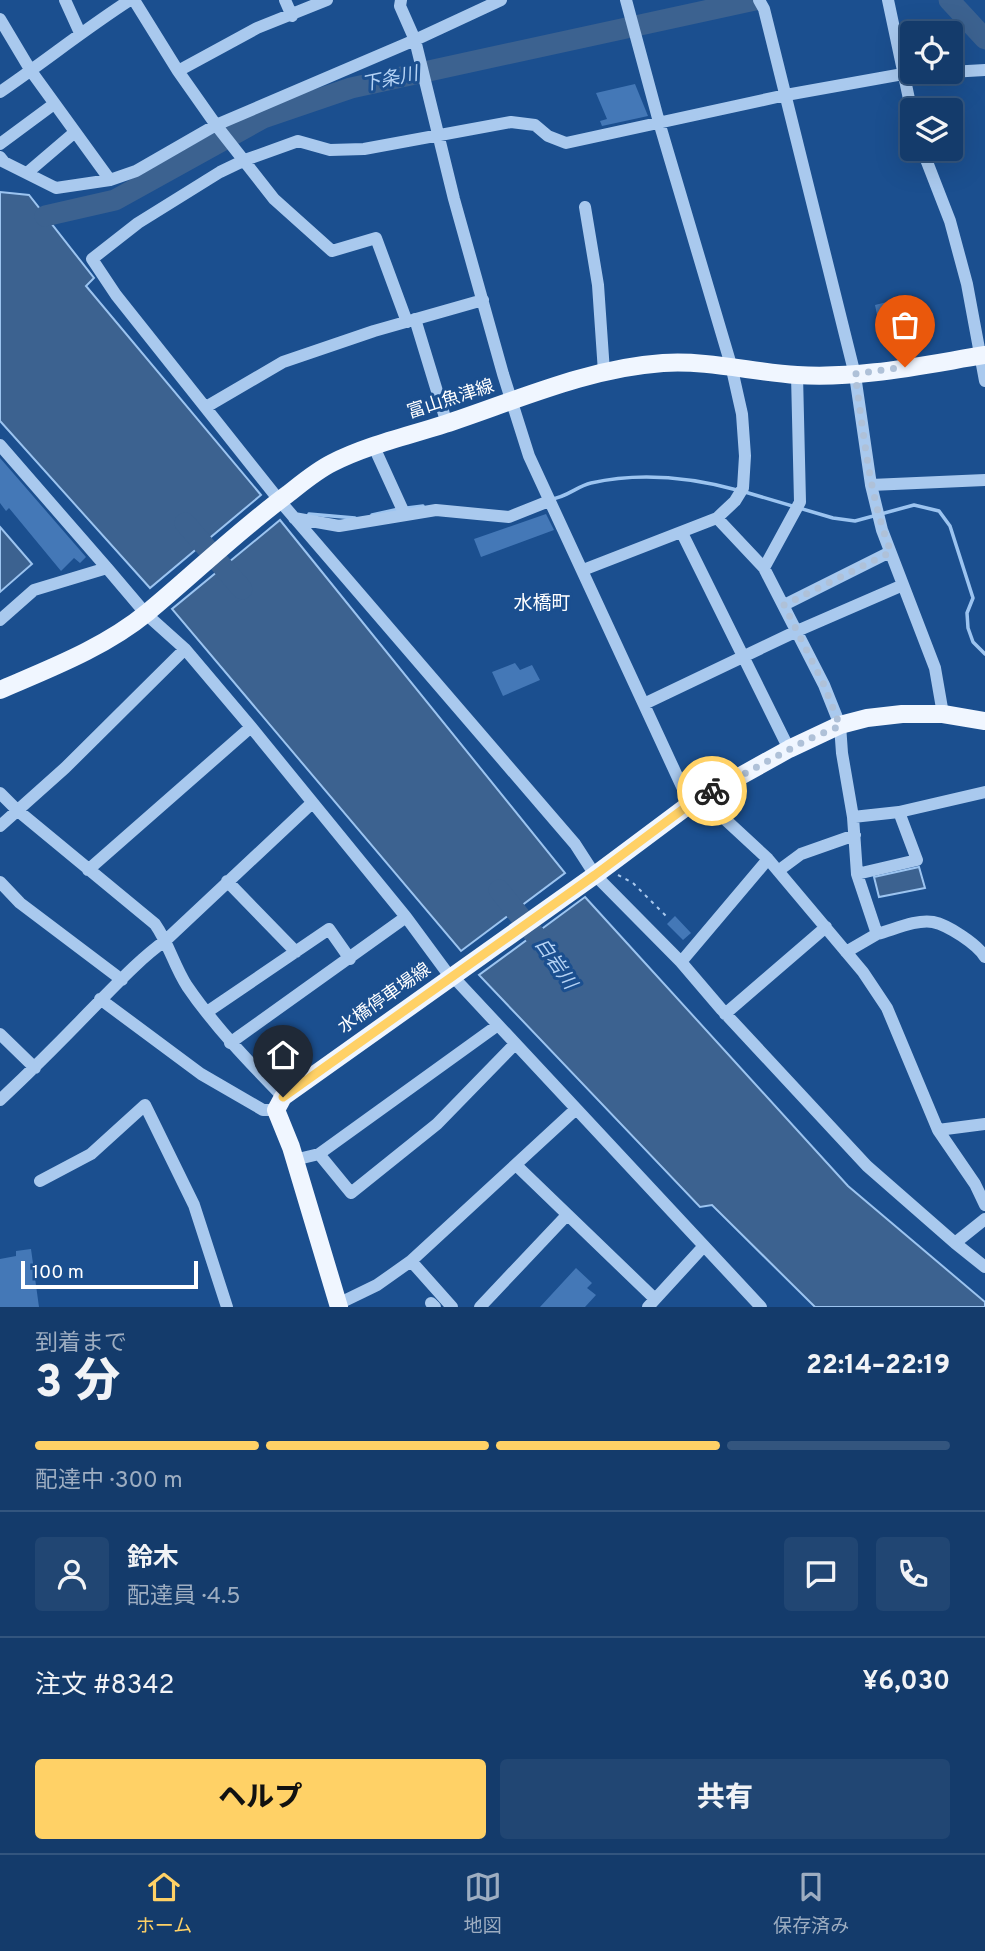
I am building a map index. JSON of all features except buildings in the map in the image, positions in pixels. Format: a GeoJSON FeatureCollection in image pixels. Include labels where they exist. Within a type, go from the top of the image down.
{"type":"FeatureCollection","features":[{"type":"Feature","properties":{"kind":"main road","name":"富山魚津線"},"geometry":{"type":"LineString","coordinates":[[0,690],[85,653],[151,609],[276,503],[333,462],[373,447],[604,373],[663,363],[731,365],[797,375],[855,374],[983,355]]}},
{"type":"Feature","properties":{"kind":"main road","name":"水橋停車場線"},"geometry":{"type":"LineString","coordinates":[[280,1103],[696,801],[789,749],[840,726],[867,718],[902,714],[943,714],[985,721]]}},
{"type":"Feature","properties":{"kind":"main road"},"geometry":{"type":"LineString","coordinates":[[280,1103],[294,1160],[338,1305]]}},
{"type":"Feature","properties":{"kind":"street"},"geometry":{"type":"LineString","coordinates":[[65,0],[80,33]]}},
{"type":"Feature","properties":{"kind":"street"},"geometry":{"type":"LineString","coordinates":[[0,92],[80,33],[132,0],[178,71],[274,199],[332,251],[376,239],[411,321],[447,424]]}},
{"type":"Feature","properties":{"kind":"street"},"geometry":{"type":"LineString","coordinates":[[285,0],[292,16]]}},
{"type":"Feature","properties":{"kind":"street"},"geometry":{"type":"LineString","coordinates":[[178,71],[257,28],[327,0]]}},
{"type":"Feature","properties":{"kind":"street"},"geometry":{"type":"LineString","coordinates":[[401,0],[400,6],[415,40],[438,137],[529,456],[645,704],[696,801],[768,859],[863,972],[887,1008],[938,1130],[975,1184],[985,1205]]}},
{"type":"Feature","properties":{"kind":"street"},"geometry":{"type":"LineString","coordinates":[[0,157],[4,162],[56,188],[110,180],[136,171],[219,127],[501,0]]}},
{"type":"Feature","properties":{"kind":"street"},"geometry":{"type":"LineString","coordinates":[[583,570],[717,518],[735,501],[743,488],[745,456],[742,414],[731,365],[625,0]]}},
{"type":"Feature","properties":{"kind":"street"},"geometry":{"type":"LineString","coordinates":[[888,0],[900,56]]}},
{"type":"Feature","properties":{"kind":"street"},"geometry":{"type":"LineString","coordinates":[[762,4],[855,374],[871,485],[882,530],[935,668],[943,714]]}},
{"type":"Feature","properties":{"kind":"street"},"geometry":{"type":"LineString","coordinates":[[0,19],[31,71],[110,180]]}},
{"type":"Feature","properties":{"kind":"street"},"geometry":{"type":"LineString","coordinates":[[963,71],[985,70]]}},
{"type":"Feature","properties":{"kind":"street"},"geometry":{"type":"LineString","coordinates":[[900,75],[786,95],[566,143],[548,136],[534,125],[511,122],[364,149],[330,150],[298,141],[241,155],[220,172],[138,223],[92,259],[116,295],[206,407],[276,503],[294,518],[575,844],[596,874],[681,962],[725,1014],[867,1166],[985,1267]]}},
{"type":"Feature","properties":{"kind":"street"},"geometry":{"type":"LineString","coordinates":[[0,144],[54,104]]}},
{"type":"Feature","properties":{"kind":"street"},"geometry":{"type":"LineString","coordinates":[[27,173],[75,132]]}},
{"type":"Feature","properties":{"kind":"street"},"geometry":{"type":"LineString","coordinates":[[927,161],[950,221],[967,284],[983,355],[985,381]]}},
{"type":"Feature","properties":{"kind":"street"},"geometry":{"type":"LineString","coordinates":[[585,208],[598,285],[604,373]]}},
{"type":"Feature","properties":{"kind":"street"},"geometry":{"type":"LineString","coordinates":[[206,407],[283,362],[483,300]]}},
{"type":"Feature","properties":{"kind":"street"},"geometry":{"type":"LineString","coordinates":[[764,568],[800,502],[797,375]]}},
{"type":"Feature","properties":{"kind":"street"},"geometry":{"type":"LineString","coordinates":[[0,445],[107,568],[151,609],[456,974],[458,982],[761,1307]]}},
{"type":"Feature","properties":{"kind":"street"},"geometry":{"type":"LineString","coordinates":[[373,447],[405,515]]}},
{"type":"Feature","properties":{"kind":"street"},"geometry":{"type":"LineString","coordinates":[[871,485],[985,480]]}},
{"type":"Feature","properties":{"kind":"street"},"geometry":{"type":"LineString","coordinates":[[294,518],[339,526],[436,510],[509,517],[549,501]]}},
{"type":"Feature","properties":{"kind":"street"},"geometry":{"type":"LineString","coordinates":[[717,518],[764,568],[824,685],[840,726],[853,817],[857,874],[877,934]]}},
{"type":"Feature","properties":{"kind":"street"},"geometry":{"type":"LineString","coordinates":[[682,533],[789,749]]}},
{"type":"Feature","properties":{"kind":"street"},"geometry":{"type":"LineString","coordinates":[[784,605],[891,552]]}},
{"type":"Feature","properties":{"kind":"street"},"geometry":{"type":"LineString","coordinates":[[0,621],[34,590],[107,568]]}},
{"type":"Feature","properties":{"kind":"street"},"geometry":{"type":"LineString","coordinates":[[645,704],[797,631],[903,585]]}},
{"type":"Feature","properties":{"kind":"street"},"geometry":{"type":"LineString","coordinates":[[0,826],[65,768],[185,649]]}},
{"type":"Feature","properties":{"kind":"street"},"geometry":{"type":"LineString","coordinates":[[88,870],[251,727]]}},
{"type":"Feature","properties":{"kind":"street"},"geometry":{"type":"LineString","coordinates":[[853,817],[899,812],[985,792]]}},
{"type":"Feature","properties":{"kind":"street"},"geometry":{"type":"LineString","coordinates":[[0,793],[155,925],[166,940],[169,953],[186,985],[280,1103],[263,1110],[201,1074],[100,999]]}},
{"type":"Feature","properties":{"kind":"street"},"geometry":{"type":"LineString","coordinates":[[0,1100],[35,1068],[100,999],[312,803]]}},
{"type":"Feature","properties":{"kind":"street"},"geometry":{"type":"LineString","coordinates":[[857,874],[917,860],[899,812]]}},
{"type":"Feature","properties":{"kind":"street"},"geometry":{"type":"LineString","coordinates":[[778,871],[801,854],[855,835]]}},
{"type":"Feature","properties":{"kind":"street"},"geometry":{"type":"LineString","coordinates":[[681,962],[768,859]]}},
{"type":"Feature","properties":{"kind":"street"},"geometry":{"type":"LineString","coordinates":[[0,881],[20,903],[122,979]]}},
{"type":"Feature","properties":{"kind":"street"},"geometry":{"type":"LineString","coordinates":[[227,881],[296,952]]}},
{"type":"Feature","properties":{"kind":"street"},"geometry":{"type":"LineString","coordinates":[[230,1042],[406,917]]}},
{"type":"Feature","properties":{"kind":"street"},"geometry":{"type":"LineString","coordinates":[[846,952],[877,934],[919,923],[934,922],[969,940],[985,957]]}},
{"type":"Feature","properties":{"kind":"street"},"geometry":{"type":"LineString","coordinates":[[725,1014],[826,927]]}},
{"type":"Feature","properties":{"kind":"street"},"geometry":{"type":"LineString","coordinates":[[207,1012],[329,929],[350,958]]}},
{"type":"Feature","properties":{"kind":"street"},"geometry":{"type":"LineString","coordinates":[[294,1160],[319,1154],[498,1025]]}},
{"type":"Feature","properties":{"kind":"street"},"geometry":{"type":"LineString","coordinates":[[0,1034],[35,1068]]}},
{"type":"Feature","properties":{"kind":"street"},"geometry":{"type":"LineString","coordinates":[[319,1154],[351,1193],[437,1124],[514,1045]]}},
{"type":"Feature","properties":{"kind":"street"},"geometry":{"type":"LineString","coordinates":[[40,1181],[91,1154],[145,1105],[194,1205],[228,1307]]}},
{"type":"Feature","properties":{"kind":"street"},"geometry":{"type":"LineString","coordinates":[[338,1305],[377,1285],[411,1261],[576,1109]]}},
{"type":"Feature","properties":{"kind":"street"},"geometry":{"type":"LineString","coordinates":[[938,1130],[985,1124]]}},
{"type":"Feature","properties":{"kind":"street"},"geometry":{"type":"LineString","coordinates":[[517,1166],[652,1303],[703,1247]]}},
{"type":"Feature","properties":{"kind":"street"},"geometry":{"type":"LineString","coordinates":[[480,1307],[568,1215]]}},
{"type":"Feature","properties":{"kind":"street"},"geometry":{"type":"LineString","coordinates":[[955,1243],[985,1219]]}},
{"type":"Feature","properties":{"kind":"street"},"geometry":{"type":"LineString","coordinates":[[411,1261],[452,1307]]}},
{"type":"Feature","properties":{"kind":"path"},"geometry":{"type":"LineString","coordinates":[[596,874],[633,883],[668,918]]}},
{"type":"Feature","properties":{"kind":"water"},"geometry":{"type":"Polygon","coordinates":[[[0,192],[29,195],[94,278],[86,286],[261,495],[150,588],[0,421],[0,192]]]}},
{"type":"Feature","properties":{"kind":"water"},"geometry":{"type":"Polygon","coordinates":[[[280,520],[565,873],[461,951],[172,609],[280,520]]]}},
{"type":"Feature","properties":{"kind":"water"},"geometry":{"type":"Polygon","coordinates":[[[0,527],[32,564],[0,592],[0,527]]]}},
{"type":"Feature","properties":{"kind":"water"},"geometry":{"type":"Polygon","coordinates":[[[919,867],[925,888],[879,897],[874,877],[919,867]]]}},
{"type":"Feature","properties":{"kind":"water"},"geometry":{"type":"Polygon","coordinates":[[[585,897],[848,1186],[985,1302],[985,1307],[815,1307],[712,1205],[700,1207],[479,975],[585,897]]]}},
{"type":"Feature","properties":{"kind":"waterway","name":"下条川"},"geometry":{"type":"LineString","coordinates":[[45,216],[115,200],[263,118],[351,88],[755,0]]}},
{"type":"Feature","properties":{"kind":"waterway","name":"下条川"},"geometry":{"type":"LineString","coordinates":[[949,0],[985,39]]}},
{"type":"Feature","properties":{"kind":"waterway"},"geometry":{"type":"LineString","coordinates":[[551,499],[591,483],[646,477],[683,479],[737,490]]}},
{"type":"Feature","properties":{"kind":"waterway"},"geometry":{"type":"LineString","coordinates":[[745,492],[833,518],[855,521],[914,505],[939,511],[950,526],[973,598],[967,613],[968,628],[973,642],[985,654]]}},
{"type":"Feature","properties":{"kind":"waterway"},"geometry":{"type":"LineString","coordinates":[[407,508],[423,506]]}},
{"type":"Feature","properties":{"kind":"waterway"},"geometry":{"type":"LineString","coordinates":[[372,515],[399,509]]}},
{"type":"Feature","properties":{"kind":"waterway"},"geometry":{"type":"LineString","coordinates":[[308,517],[309,514],[355,518]]}},
{"type":"Feature","properties":{"kind":"waterway"},"geometry":{"type":"LineString","coordinates":[[185,523],[242,589]]}},
{"type":"Feature","properties":{"kind":"waterway","name":"白岩川"},"geometry":{"type":"LineString","coordinates":[[499,890],[551,955]]}},
{"type":"Feature","properties":{"kind":"way so far"},"geometry":{"type":"LineString","coordinates":[[712,791],[809,739],[840,726],[824,685],[784,605],[891,552],[882,530],[871,485],[855,374],[905,367]]}},
{"type":"Feature","properties":{"kind":"district","name":"水橋町"},"geometry":{"type":"Point","coordinates":[542,604]}},
{"type":"Feature","properties":{"kind":"route"},"geometry":{"type":"LineString","coordinates":[[283,1097],[595,875],[690,804],[712,791]]}}]}
